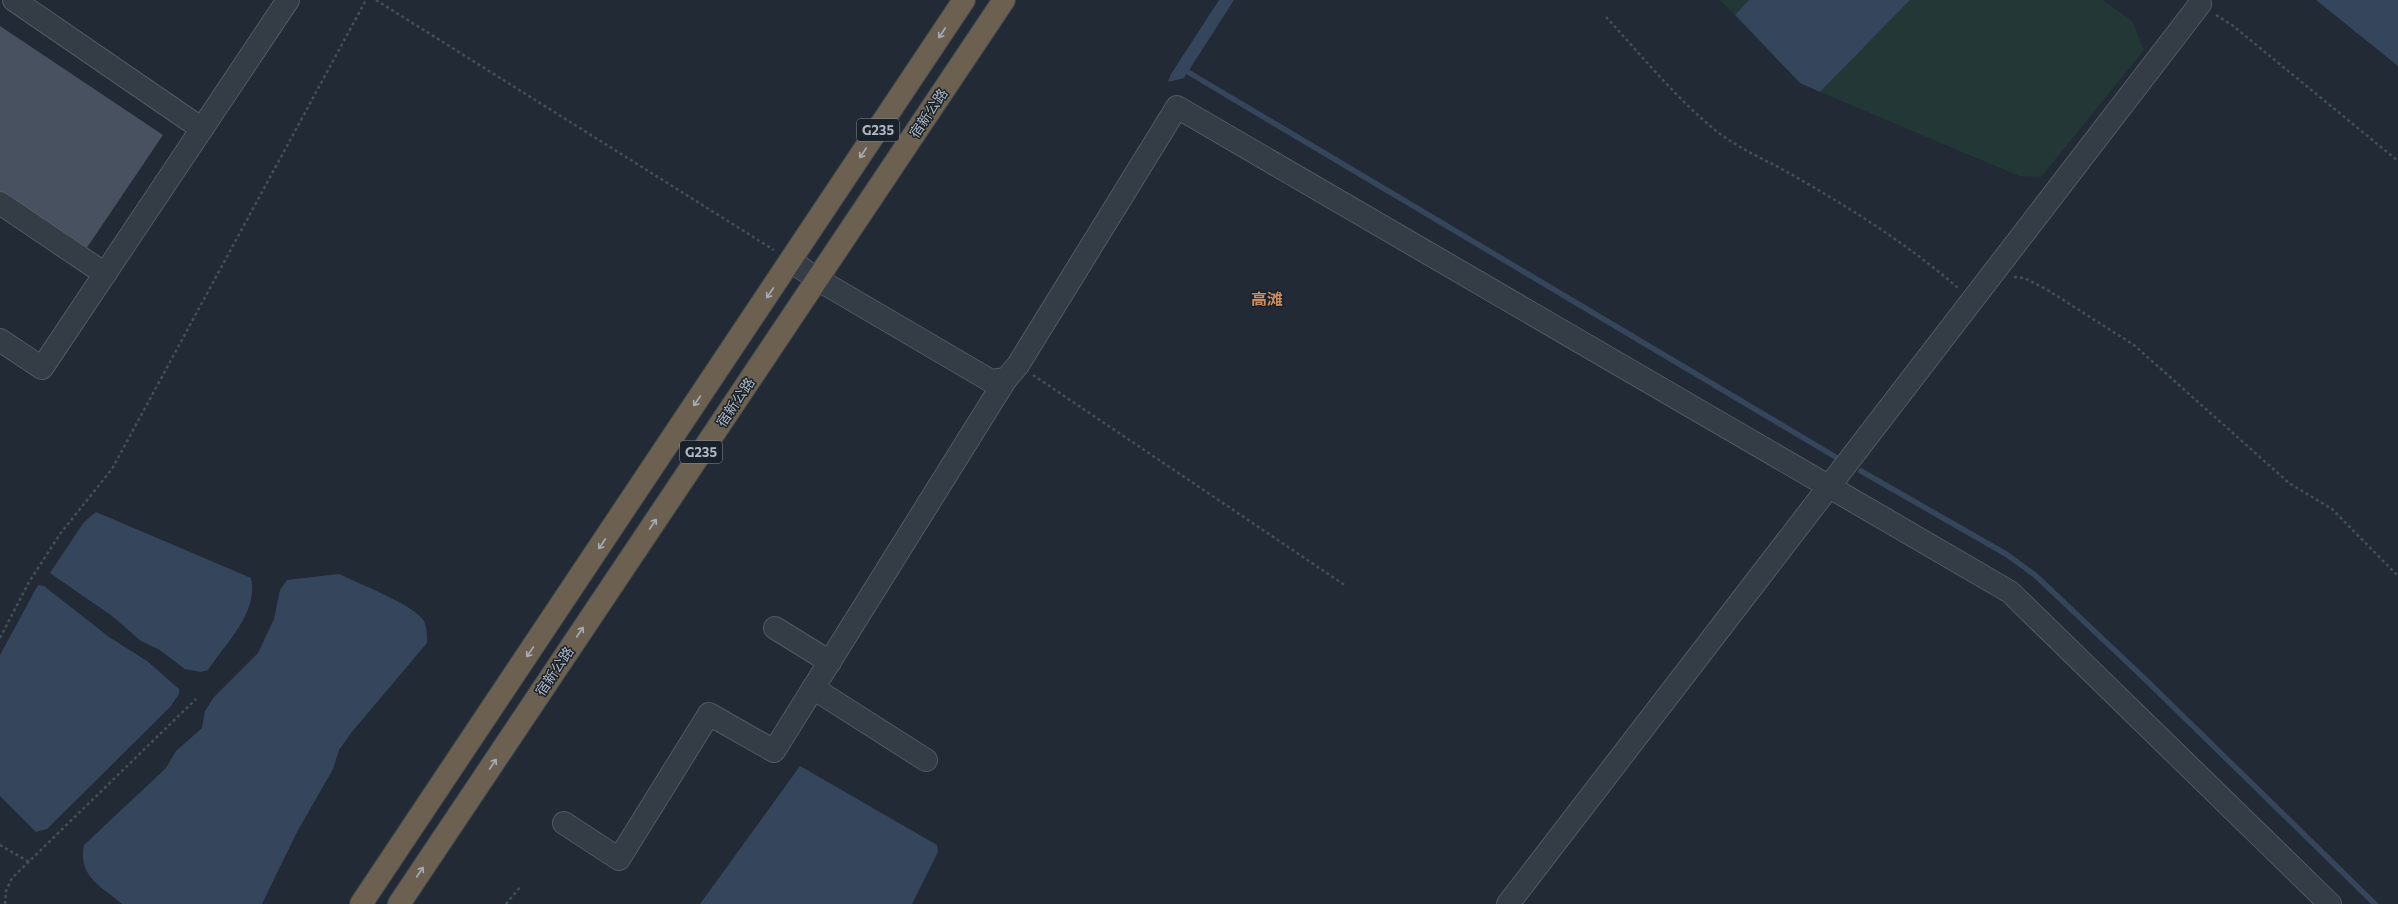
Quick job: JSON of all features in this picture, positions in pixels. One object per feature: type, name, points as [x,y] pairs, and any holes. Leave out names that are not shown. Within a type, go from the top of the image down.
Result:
[{"type":"highway","name":"G235","points":[[361,904],[964,0]]},
{"type":"highway","name":"宿新公路","points":[[398,904],[1004,0]]},
{"type":"street","points":[[14,0],[202,129]]},
{"type":"street","points":[[0,340],[42,368],[288,0]]},
{"type":"street","points":[[1508,904],[2200,4]]},
{"type":"street","points":[[564,823],[619,859],[709,714],[774,751],[1177,107],[2010,592],[2330,904]]},
{"type":"street","points":[[0,203],[105,274]]},
{"type":"street","points":[[791,261],[817,278],[991,381],[1012,372]]},
{"type":"street","points":[[775,628],[830,662]]},
{"type":"street","points":[[813,688],[926,760]]},
{"type":"path","points":[[0,638],[29,582],[60,534],[112,468],[366,0]]},
{"type":"path","points":[[376,0],[791,261]]},
{"type":"path","points":[[2200,4],[2232,25],[2398,161]]},
{"type":"path","points":[[1606,17],[1684,102],[1715,130],[1741,148],[1781,168],[1864,218],[1938,270],[1972,300]]},
{"type":"path","points":[[1992,274],[2024,278],[2046,289],[2134,344],[2289,483],[2332,509],[2398,576]]},
{"type":"path","points":[[1012,372],[1346,586]]},
{"type":"path","points":[[5,904],[6,891],[12,878],[196,699]]},
{"type":"path","points":[[0,846],[29,862]]},
{"type":"path","points":[[506,904],[520,887]]},
{"type":"green space","points":[[1720,0],[1749,0],[1735,15]]},
{"type":"green space","points":[[1910,0],[2103,0],[2132,21],[2144,50],[2041,177],[2019,176],[1820,92]]},
{"type":"water","points":[[1219,0],[1234,0],[1184,78],[1168,82],[1171,74]]},
{"type":"water","points":[[1749,0],[1910,0],[1820,92],[1800,83],[1735,15]]},
{"type":"water","points":[[2316,0],[2398,0],[2398,66]]},
{"type":"water","points":[[96,512],[251,578],[252,591],[250,603],[245,615],[239,627],[208,670],[201,672],[185,669],[158,649],[141,641],[112,616],[50,573],[84,522]]},
{"type":"water","points":[[339,574],[398,601],[419,615],[425,624],[427,643],[351,733],[339,750],[333,769],[297,832],[262,904],[122,904],[92,879],[88,873],[84,865],[84,845],[166,768],[176,751],[202,728],[205,711],[214,697],[258,653],[274,619],[280,590],[287,580]]},
{"type":"water","points":[[38,585],[44,586],[109,637],[147,661],[179,689],[179,694],[170,707],[47,829],[36,832],[0,796],[0,655]]},
{"type":"water","points":[[800,766],[937,845],[938,852],[912,904],[700,904]]},
{"type":"building","points":[[0,26],[163,135],[86,249],[0,192]]},
{"type":"waterway","points":[[1188,72],[1839,459]]},
{"type":"waterway","points":[[1861,471],[2006,554],[2035,575],[2148,682],[2375,904]]},
{"type":"district","name":"高滩","points":[[1267,298]]}]
